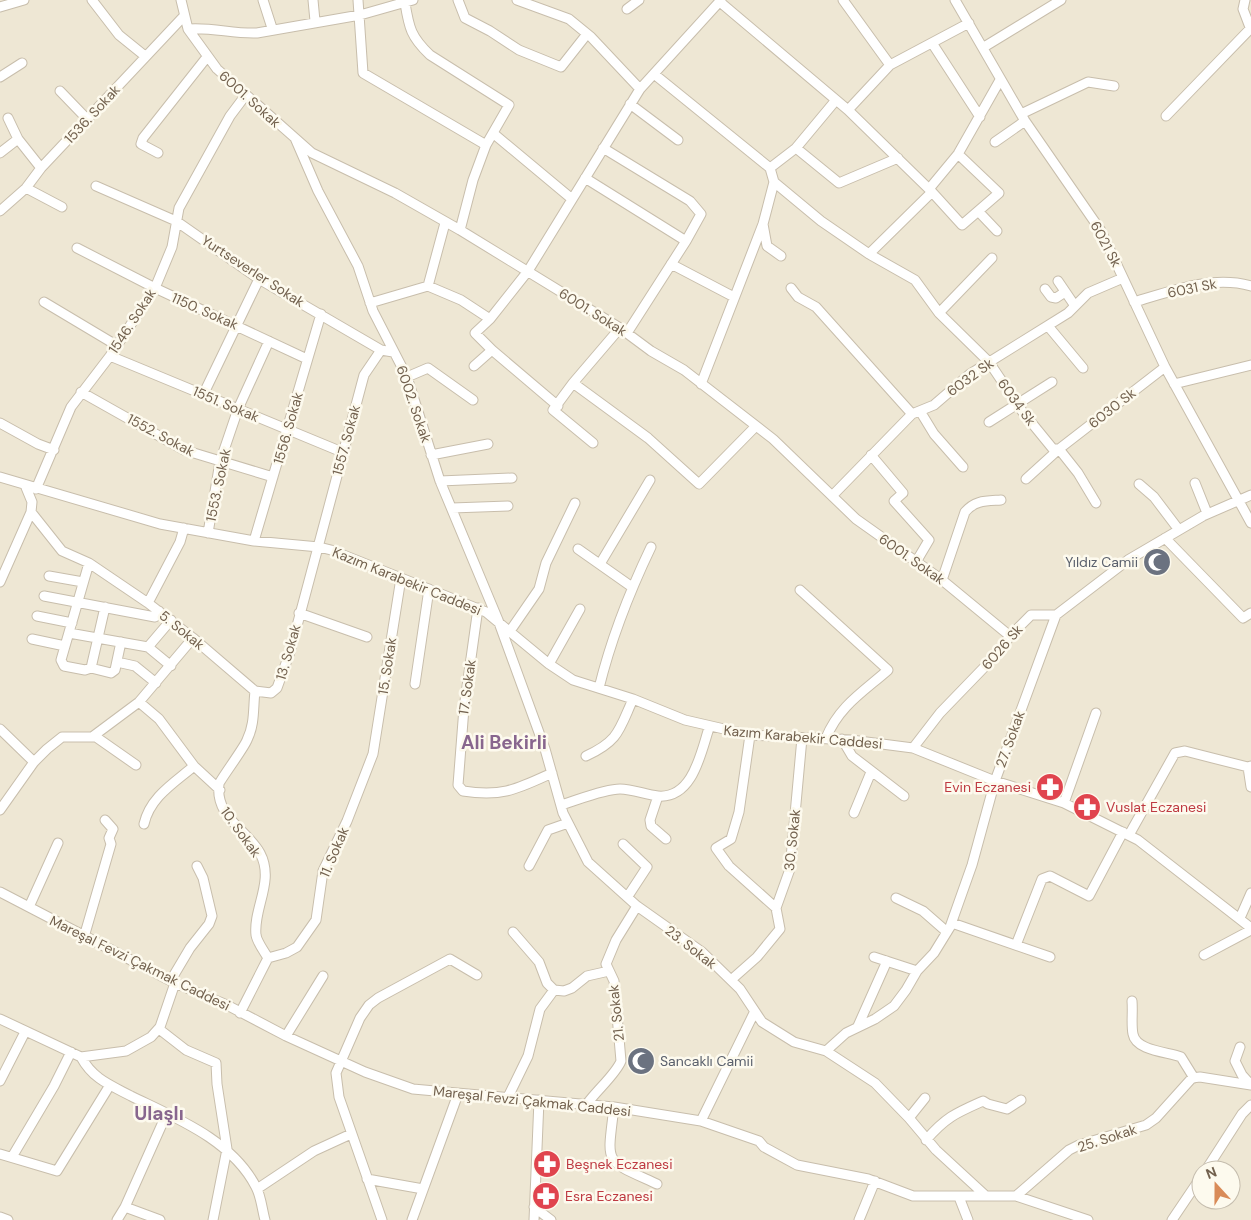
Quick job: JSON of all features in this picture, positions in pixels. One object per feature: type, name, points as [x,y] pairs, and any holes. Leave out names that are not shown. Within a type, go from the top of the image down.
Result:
[{"type":"street","points":[[0,7],[24,0]]},
{"type":"street","points":[[92,0],[119,35],[145,56]]},
{"type":"street","name":"6001. Sokak","points":[[180,0],[188,30],[207,57],[226,79],[312,153],[395,193],[460,230],[623,330],[701,384],[756,426],[869,529],[942,580],[1010,636]]},
{"type":"street","points":[[264,0],[272,28]]},
{"type":"street","points":[[313,0],[315,21]]},
{"type":"street","points":[[358,0],[363,73],[486,145]]},
{"type":"street","points":[[458,0],[465,18],[490,31],[519,50],[561,67],[587,34]]},
{"type":"street","points":[[517,0],[569,19],[587,34],[640,89]]},
{"type":"street","points":[[627,9],[639,0]]},
{"type":"street","points":[[843,0],[890,65]]},
{"type":"street","name":"6021 Sk","points":[[955,0],[984,47],[1000,80],[1023,118],[1101,231],[1165,367],[1251,523]]},
{"type":"street","points":[[984,47],[1061,0]]},
{"type":"street","points":[[1166,116],[1251,30],[1243,9],[1245,0]]},
{"type":"street","points":[[188,30],[204,28],[243,33],[360,15],[409,1],[412,35],[419,45],[430,55],[509,105],[486,145],[473,180],[460,230]]},
{"type":"street","points":[[558,406],[474,334],[490,319],[528,271],[640,89],[720,1],[848,110],[931,190],[962,225],[999,193],[958,154]]},
{"type":"street","name":"1536. Sokak","points":[[0,212],[26,188],[41,168],[184,16]]},
{"type":"street","points":[[848,110],[890,65],[969,23]]},
{"type":"street","points":[[932,43],[980,116]]},
{"type":"street","points":[[158,153],[141,144],[143,138],[207,57]]},
{"type":"street","points":[[0,77],[22,63]]},
{"type":"street","points":[[654,74],[770,168],[774,182],[763,224],[701,384]]},
{"type":"street","points":[[869,254],[931,190],[958,154],[1000,80]]},
{"type":"street","points":[[995,142],[1023,118],[1088,82],[1114,86]]},
{"type":"street","points":[[60,91],[87,119]]},
{"type":"street","name":"1546. Sokak","points":[[36,489],[54,450],[66,416],[80,392],[110,356],[154,288],[172,247],[179,208],[230,116],[245,96]]},
{"type":"street","points":[[770,168],[796,148],[836,100]]},
{"type":"street","points":[[630,104],[678,140]]},
{"type":"street","points":[[8,118],[18,139],[41,168]]},
{"type":"street","points":[[494,134],[572,199]]},
{"type":"street","name":"6002. Sokak","points":[[295,138],[324,204],[358,266],[370,304],[407,377],[440,481],[498,620]]},
{"type":"street","points":[[0,153],[18,139]]},
{"type":"street","points":[[593,443],[553,410],[558,406],[573,383],[623,330],[671,264],[701,214],[690,201],[603,148]]},
{"type":"street","points":[[796,148],[839,184],[898,158]]},
{"type":"street","points":[[585,178],[686,241]]},
{"type":"street","name":"6034 Sk","points":[[774,182],[821,221],[869,254],[916,280],[938,313],[989,362],[1017,404],[1078,473],[1096,503]]},
{"type":"street","name":"Yurtseverler Sokak","points":[[96,186],[121,199],[176,221],[259,279],[381,350]]},
{"type":"street","points":[[26,188],[62,207]]},
{"type":"street","points":[[978,211],[996,231]]},
{"type":"street","points":[[428,286],[445,223]]},
{"type":"street","points":[[763,224],[767,246],[781,256]]},
{"type":"street","name":"1150. Sokak","points":[[77,248],[154,288],[237,324],[307,359]]},
{"type":"street","points":[[938,313],[992,258]]},
{"type":"street","points":[[671,264],[734,298]]},
{"type":"street","name":"6032 Sk","points":[[832,496],[916,412],[934,405],[970,374],[1048,326],[1075,306],[1088,293],[1123,278]]},
{"type":"street","points":[[204,393],[259,279]]},
{"type":"street","points":[[1058,281],[1075,306]]},
{"type":"street","name":"6031 Sk","points":[[1134,302],[1194,285],[1232,281],[1251,286]]},
{"type":"street","points":[[370,304],[428,286],[461,300],[490,319]]},
{"type":"street","points":[[791,288],[798,297],[816,307],[916,412],[963,466]]},
{"type":"street","points":[[1044,289],[1051,297],[1056,298],[1065,292]]},
{"type":"street","points":[[44,302],[116,345]]},
{"type":"street","name":"1556. Sokak","points":[[254,541],[321,314]]},
{"type":"street","points":[[1048,326],[1083,368]]},
{"type":"street","name":"1553. Sokak","points":[[208,533],[220,462],[238,409],[269,341]]},
{"type":"street","points":[[381,350],[393,352]]},
{"type":"street","name":"1557. Sokak","points":[[319,547],[342,452],[364,375],[381,350]]},
{"type":"street","points":[[474,366],[492,350]]},
{"type":"street","name":"1551. Sokak","points":[[110,356],[204,393],[342,452]]},
{"type":"street","points":[[1174,384],[1251,365]]},
{"type":"street","name":"6030 Sk","points":[[1026,479],[1056,449],[1165,367]]},
{"type":"street","points":[[407,377],[428,368],[473,400]]},
{"type":"street","points":[[989,422],[1052,382]]},
{"type":"street","points":[[573,383],[648,438],[700,484],[756,426]]},
{"type":"street","name":"1552. Sokak","points":[[80,392],[174,446],[220,462],[273,477]]},
{"type":"street","points":[[0,423],[38,444],[54,450]]},
{"type":"street","points":[[432,455],[488,444]]},
{"type":"street","points":[[871,455],[903,492],[894,501],[930,540],[916,562]]},
{"type":"street","name":"Kazım Karabekir Caddesi","points":[[0,477],[36,489],[184,528],[254,541],[319,547],[478,608],[498,620],[549,664],[573,680],[633,699],[709,728],[750,735],[842,739],[913,748],[995,780],[1064,803],[1126,834],[1240,918],[1251,929]]},
{"type":"street","points":[[440,481],[512,478]]},
{"type":"street","points":[[600,564],[650,480]]},
{"type":"street","points":[[1195,483],[1208,513]]},
{"type":"street","points":[[1139,484],[1154,497],[1179,530]]},
{"type":"street","points":[[0,582],[31,512],[32,502],[25,485]]},
{"type":"street","points":[[1056,615],[1128,560],[1208,513],[1251,495]]},
{"type":"street","points":[[942,580],[965,512],[971,505],[982,501],[1001,500]]},
{"type":"street","points":[[510,631],[539,589],[546,563],[575,503]]},
{"type":"street","points":[[452,508],[508,506]]},
{"type":"street","points":[[31,512],[62,551],[89,563],[148,603]]},
{"type":"street","name":"5. Sokak","points":[[184,528],[180,542],[148,603],[194,638],[255,691]]},
{"type":"street","points":[[1164,538],[1243,618],[1251,613]]},
{"type":"street","name":"13. Sokak","points":[[255,691],[271,693],[277,688],[290,652],[299,613],[319,547]]},
{"type":"street","points":[[599,688],[608,650],[632,587],[651,547]]},
{"type":"street","points":[[578,549],[632,587]]},
{"type":"street","points":[[89,563],[61,660],[64,666],[85,670],[90,668],[112,673],[115,670],[121,642]]},
{"type":"street","points":[[50,576],[83,582]]},
{"type":"street","name":"15. Sokak","points":[[373,754],[401,578]]},
{"type":"street","points":[[415,684],[429,589]]},
{"type":"street","points":[[800,590],[888,670],[842,710],[833,722],[826,738]]},
{"type":"street","points":[[44,596],[155,616],[159,611]]},
{"type":"street","points":[[90,668],[105,607]]},
{"type":"street","name":"17. Sokak","points":[[478,608],[464,708],[458,785],[463,791],[491,794],[516,789],[552,773]]},
{"type":"street","points":[[549,664],[580,609]]},
{"type":"street","points":[[299,613],[367,637]]},
{"type":"street","name":"6026 Sk","points":[[913,748],[940,713],[998,654],[1010,636],[1031,615],[1056,615]]},
{"type":"street","name":"27. Sokak","points":[[826,1051],[846,1033],[875,1019],[894,1006],[908,987],[916,971],[934,953],[947,932],[970,872],[995,780],[1056,615]]},
{"type":"street","points":[[37,616],[72,623]]},
{"type":"street","points":[[148,647],[170,620]]},
{"type":"street","name":"23. Sokak","points":[[498,620],[546,749],[561,805],[568,823],[592,868],[628,896],[637,906],[702,952],[731,980],[762,1022],[794,1042],[826,1051],[875,1083],[909,1118],[926,1140],[986,1196]]},
{"type":"street","points":[[69,633],[148,647],[171,666]]},
{"type":"street","points":[[92,737],[139,702],[194,638]]},
{"type":"street","points":[[32,639],[65,646]]},
{"type":"street","points":[[117,662],[135,666],[156,683]]},
{"type":"street","points":[[220,790],[221,780],[251,731],[255,691]]},
{"type":"street","points":[[586,756],[607,746],[616,735],[633,699]]},
{"type":"street","points":[[139,702],[159,719],[194,766],[220,790]]},
{"type":"street","points":[[1064,803],[1096,713]]},
{"type":"street","points":[[561,805],[617,789],[658,796],[667,796],[676,792],[690,780],[709,728]]},
{"type":"street","points":[[0,729],[34,762]]},
{"type":"street","points":[[750,735],[739,812],[731,839],[716,848],[729,866],[776,908]]},
{"type":"street","points":[[0,810],[34,762],[62,738],[96,737],[136,765]]},
{"type":"street","name":"30. Sokak","points":[[731,980],[757,957],[780,929],[776,908],[790,868],[802,738]]},
{"type":"street","points":[[842,739],[852,756],[904,796]]},
{"type":"street","points":[[1016,945],[1038,887],[1045,877],[1050,876],[1087,896],[1093,891],[1175,753],[1185,751],[1250,767],[1251,787]]},
{"type":"street","name":"11. Sokak","points":[[268,958],[286,953],[297,947],[316,920],[323,871],[347,821],[373,754]]},
{"type":"street","points":[[144,824],[147,812],[154,800],[194,766]]},
{"type":"street","points":[[854,813],[871,772]]},
{"type":"street","name":"10. Sokak","points":[[220,790],[218,800],[221,805],[236,826],[260,852],[263,860],[265,889],[256,928],[256,937],[268,958]]},
{"type":"street","points":[[658,796],[650,820],[650,826],[666,839]]},
{"type":"street","points":[[84,936],[111,844],[109,838],[112,829],[105,820]]},
{"type":"street","points":[[529,866],[548,830],[568,823]]},
{"type":"street","points":[[29,907],[58,843]]},
{"type":"street","points":[[622,844],[648,868],[628,896]]},
{"type":"street","points":[[0,1019],[81,1057],[126,1051],[151,1037],[159,1029],[173,982],[190,948],[209,924],[212,916],[197,866]]},
{"type":"street","name":"Mareşal Fevzi Çakmak Caddesi","points":[[0,892],[173,982],[286,1036],[341,1062],[413,1089],[507,1099],[587,1104],[701,1121],[759,1141],[764,1147],[804,1167],[875,1181],[913,1196],[1016,1196],[1088,1220]]},
{"type":"street","points":[[1240,918],[1251,893]]},
{"type":"street","points":[[896,898],[923,911],[947,932]]},
{"type":"street","name":"21. Sokak","points":[[587,1104],[618,1068],[620,1061],[614,981],[606,964],[616,940],[637,906]]},
{"type":"street","points":[[952,922],[1050,957]]},
{"type":"street","points":[[1204,955],[1251,929]]},
{"type":"street","points":[[507,1099],[528,1056],[540,1009],[554,990],[547,983],[539,962],[513,932]]},
{"type":"street","points":[[874,957],[916,971]]},
{"type":"street","points":[[240,1013],[268,958]]},
{"type":"street","points":[[382,1220],[339,1097],[336,1073],[360,1018],[373,1001],[450,959],[476,975]]},
{"type":"street","points":[[858,1026],[886,961]]},
{"type":"street","name":"21. Sokak","points":[[554,990],[564,991],[572,988],[587,976],[609,971]]},
{"type":"street","points":[[286,1036],[323,976]]},
{"type":"street","points":[[1132,1002],[1134,1037],[1146,1047],[1181,1057],[1194,1078],[1200,1076],[1251,1085]]},
{"type":"street","points":[[701,1121],[754,1013]]},
{"type":"street","points":[[159,1029],[186,1050],[216,1063],[227,1149],[213,1220]]},
{"type":"street","points":[[0,1081],[25,1032]]},
{"type":"street","points":[[1240,1047],[1235,1061],[1242,1075],[1251,1085]]},
{"type":"street","points":[[12,1156],[54,1086],[71,1052]]},
{"type":"street","points":[[81,1057],[88,1071],[110,1085],[167,1113],[227,1149],[246,1169],[257,1189],[265,1220]]},
{"type":"street","name":"25. Sokak","points":[[1016,1196],[1069,1150],[1084,1143],[1146,1125],[1156,1118],[1194,1078]]},
{"type":"street","points":[[0,1154],[12,1156],[57,1171],[110,1085]]},
{"type":"street","points":[[412,1220],[458,1094]]},
{"type":"street","points":[[909,1118],[925,1098]]},
{"type":"street","points":[[534,1220],[539,1100]]},
{"type":"street","points":[[926,1140],[943,1121],[968,1107],[983,1101],[1007,1109],[1020,1100]]},
{"type":"street","points":[[1212,1160],[1242,1114],[1251,1105]]},
{"type":"street","points":[[614,1107],[609,1147],[610,1158],[617,1166],[657,1184]]},
{"type":"street","points":[[117,1220],[125,1208],[167,1113]]},
{"type":"street","points":[[257,1189],[314,1151],[351,1134]]},
{"type":"street","points":[[367,1179],[423,1189]]},
{"type":"street","points":[[859,1220],[875,1181]]},
{"type":"street","points":[[1172,1220],[1191,1192]]},
{"type":"street","points":[[959,1197],[968,1220]]},
{"type":"street","points":[[534,1207],[551,1220]]},
{"type":"street","points":[[125,1208],[160,1220]]},
{"type":"street","points":[[0,1217],[8,1220]]},
{"type":"shaded area","points":[[0,0],[1251,0],[1251,1220],[0,1220]]},
{"type":"place","name":"Yıldız Camii","points":[[1157,562]]},
{"type":"place","name":"Evin Eczanesi","points":[[1050,787]]},
{"type":"place","name":"Vuslat Eczanesi","points":[[1087,807]]},
{"type":"place","name":"Sancaklı Camii","points":[[641,1061]]},
{"type":"place","name":"Beşnek Eczanesi","points":[[547,1164]]},
{"type":"place","name":"Esra Eczanesi","points":[[546,1196]]},
{"type":"district","name":"Ali Bekirli","points":[[504,742]]},
{"type":"district","name":"Ulaşlı","points":[[159,1113]]}]
